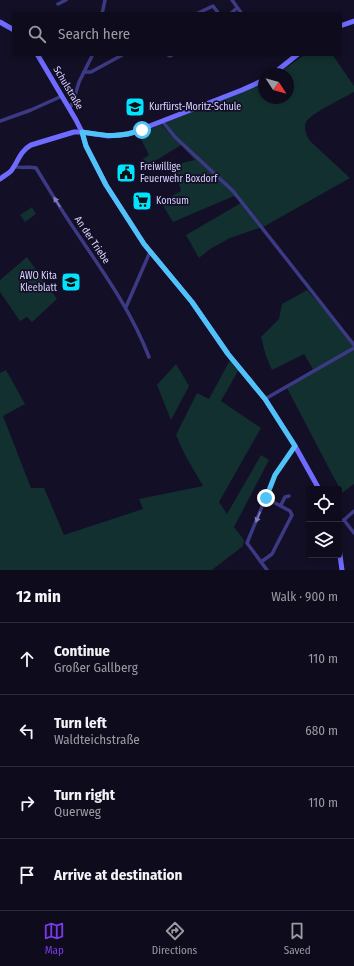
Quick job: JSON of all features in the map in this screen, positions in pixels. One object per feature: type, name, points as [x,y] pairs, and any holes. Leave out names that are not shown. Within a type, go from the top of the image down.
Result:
[{"type":"street","points":[[58,4],[66,0]]},
{"type":"street","points":[[102,12],[105,0]]},
{"type":"street","points":[[232,0],[241,12]]},
{"type":"street","points":[[200,12],[213,6],[218,12]]},
{"type":"street","points":[[233,12],[238,8]]},
{"type":"street","points":[[342,25],[354,20]]},
{"type":"street","points":[[0,22],[12,29]]},
{"type":"street","name":"Schulstraße","points":[[38,56],[70,108],[82,132],[86,146],[106,185],[150,252],[192,302],[228,354],[265,399],[295,446],[317,486]]},
{"type":"street","points":[[70,108],[92,56]]},
{"type":"street","points":[[84,72],[91,72],[120,56]]},
{"type":"street","points":[[280,68],[296,56]]},
{"type":"street","points":[[0,179],[7,174],[26,148],[31,145],[74,132],[108,136],[124,136],[258,83]]},
{"type":"street","points":[[0,121],[31,110],[62,96]]},
{"type":"street","points":[[162,122],[175,137],[233,191],[354,346],[265,399]]},
{"type":"street","name":"An der Triebe","points":[[14,166],[30,166],[36,168],[125,306],[149,357]]},
{"type":"street","points":[[125,306],[150,252]]},
{"type":"street","points":[[267,570],[247,543],[275,475],[295,446]]},
{"type":"street","points":[[281,505],[285,497],[288,496]]},
{"type":"street","points":[[261,562],[272,554],[292,516],[290,511],[266,498]]},
{"type":"street","points":[[354,511],[344,520],[354,533]]},
{"type":"street","points":[[340,558],[342,570]]},
{"type":"green space","points":[[303,56],[333,56],[354,86],[354,92],[314,115],[306,122],[305,130],[311,142],[350,178],[265,226],[230,238],[210,249],[199,258],[186,235],[241,203],[234,196],[173,222],[161,202],[181,191],[174,165],[195,160],[181,145],[147,166],[143,159],[149,155],[141,139],[148,135],[146,131],[161,124],[177,141],[164,123],[258,84],[258,104],[294,104],[294,68],[286,68]]},
{"type":"green space","points":[[32,207],[36,214],[25,222],[20,215]]},
{"type":"green space","points":[[27,257],[57,299],[32,322],[27,317],[20,321],[0,292],[0,280]]},
{"type":"green space","points":[[307,290],[354,342],[354,484],[342,493],[342,486],[338,486],[287,388],[313,369],[304,354],[272,370],[266,356],[261,337],[279,319],[282,304]]},
{"type":"green space","points":[[230,360],[239,369],[221,401],[261,428],[219,502],[227,514],[261,455],[269,460],[234,527],[244,540],[243,546],[212,570],[0,570],[0,373],[6,370],[25,404],[3,416],[31,488],[44,488],[64,535],[143,509],[139,499],[203,486],[185,455],[176,435],[197,393],[209,399]]},
{"type":"green space","points":[[176,364],[189,386],[171,420],[157,385]]},
{"type":"place","name":"Kurfürst-Moritz-Schule","points":[[135,107]]},
{"type":"place","name":"Freiwillige Feuerwehr Boxdorf","points":[[126,173]]},
{"type":"place","name":"Konsum","points":[[142,201]]},
{"type":"place","name":"AWO Kita Kleeblatt","points":[[71,282]]},
{"type":"route","points":[[142,130],[124,136],[108,136],[82,132],[86,146],[106,185],[144,244],[192,302],[228,354],[265,399],[276,414],[295,446],[275,475],[266,498]]}]
